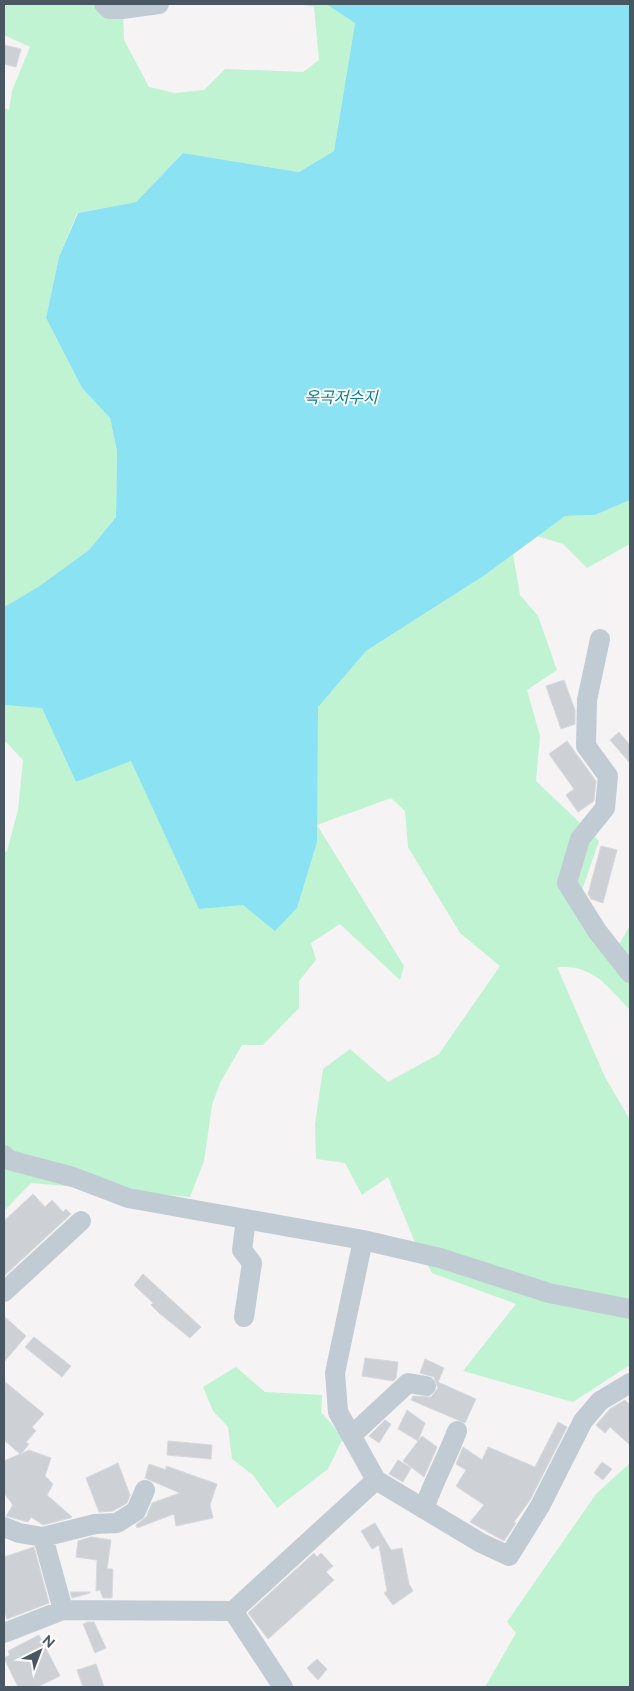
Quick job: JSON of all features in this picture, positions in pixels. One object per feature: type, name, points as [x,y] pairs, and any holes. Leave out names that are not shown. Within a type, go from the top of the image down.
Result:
[{"type":"street","points":[[104,4],[109,9],[160,4]]},
{"type":"street","points":[[600,639],[587,700],[586,746],[608,776],[605,808],[580,839],[567,883],[597,931],[630,973]]},
{"type":"street","points":[[4,1155],[9,1160],[73,1177],[128,1198],[363,1240],[440,1258],[549,1293],[630,1309]]},
{"type":"street","points":[[244,1317],[252,1263],[242,1250],[246,1219]]},
{"type":"street","points":[[4,1292],[81,1221]]},
{"type":"street","points":[[363,1240],[334,1373],[338,1412],[376,1480],[481,1543],[509,1556],[540,1506],[583,1421],[600,1401],[630,1383]]},
{"type":"street","points":[[351,1436],[408,1383],[426,1386]]},
{"type":"street","points":[[424,1509],[433,1482],[447,1458],[457,1431]]},
{"type":"street","points":[[4,1633],[63,1610],[233,1611],[376,1480]]},
{"type":"street","points":[[4,1527],[19,1533],[43,1537],[95,1524],[117,1523],[136,1511],[145,1490]]},
{"type":"street","points":[[43,1537],[63,1610]]},
{"type":"street","points":[[233,1611],[283,1687]]},
{"type":"green space","points":[[4,4],[92,4],[123,14],[124,40],[149,87],[175,93],[204,90],[225,69],[303,72],[319,60],[314,7],[299,4],[326,4],[355,23],[334,151],[299,172],[183,153],[136,202],[77,213],[59,257],[46,318],[82,388],[110,418],[117,451],[116,517],[89,550],[38,587],[4,607],[4,108],[9,110],[12,91],[30,47],[4,35]]},
{"type":"green space","points":[[630,500],[630,544],[587,568],[563,544],[537,536],[565,516],[595,515]]},
{"type":"green space","points":[[513,554],[520,595],[538,616],[557,670],[527,690],[540,736],[536,781],[599,841],[580,896],[619,945],[630,925],[630,1010],[607,985],[590,973],[570,967],[557,967],[605,1077],[630,1120],[630,1365],[573,1402],[463,1371],[516,1304],[432,1273],[414,1240],[388,1177],[362,1195],[345,1163],[316,1159],[315,1124],[323,1069],[350,1049],[388,1082],[439,1054],[500,966],[460,933],[408,847],[405,811],[391,798],[317,825],[317,707],[366,651],[485,575]]},
{"type":"green space","points":[[4,705],[42,707],[76,782],[131,760],[199,908],[317,842],[317,825],[404,966],[400,980],[340,924],[311,943],[316,960],[299,981],[299,1008],[263,1045],[242,1045],[220,1083],[212,1105],[204,1161],[190,1197],[31,1183],[4,1211],[4,853],[7,851],[18,810],[23,760],[4,742]]},
{"type":"green space","points":[[236,1367],[265,1392],[322,1395],[321,1412],[343,1438],[328,1469],[277,1508],[253,1475],[232,1459],[228,1427],[213,1411],[203,1387]]},
{"type":"green space","points":[[630,1463],[630,1687],[485,1687],[516,1633],[507,1622],[596,1494]]},
{"type":"water","name":"옥곡저수지","points":[[326,4],[630,4],[630,500],[595,515],[565,516],[485,575],[366,651],[318,707],[317,842],[297,908],[275,931],[243,905],[199,909],[131,761],[76,782],[42,708],[4,705],[4,607],[38,587],[89,550],[116,517],[117,451],[110,418],[82,388],[46,318],[59,257],[78,213],[136,202],[183,153],[299,172],[334,151],[355,23]]},
{"type":"building","points":[[4,45],[21,49],[16,67],[4,64]]},
{"type":"building","points":[[564,680],[575,710],[575,724],[561,729],[546,686]]},
{"type":"building","points":[[619,732],[630,745],[630,763],[610,740]]},
{"type":"building","points":[[567,741],[596,781],[594,801],[578,812],[566,795],[574,789],[549,754]]},
{"type":"building","points":[[601,846],[617,850],[603,903],[591,899],[588,894]]},
{"type":"building","points":[[33,1194],[45,1207],[52,1200],[63,1212],[66,1209],[71,1214],[4,1276],[4,1221]]},
{"type":"building","points":[[143,1274],[201,1327],[190,1338],[159,1313],[151,1305],[153,1303],[134,1285]]},
{"type":"building","points":[[4,1316],[26,1336],[4,1362]]},
{"type":"building","points":[[34,1337],[71,1366],[62,1377],[25,1347]]},
{"type":"building","points":[[365,1358],[398,1362],[396,1378],[393,1381],[362,1376]]},
{"type":"building","points":[[425,1359],[444,1368],[438,1382],[476,1399],[465,1423],[411,1400],[413,1396],[431,1397],[438,1388],[434,1377],[420,1373]]},
{"type":"building","points":[[4,1381],[44,1414],[32,1427],[36,1431],[26,1442],[29,1444],[21,1454],[29,1450],[51,1458],[45,1476],[53,1484],[47,1495],[72,1517],[70,1518],[43,1525],[31,1517],[28,1522],[6,1516],[13,1505],[4,1493],[4,1461],[20,1454],[4,1440]]},
{"type":"building","points":[[625,1400],[630,1405],[630,1445],[610,1427],[605,1433],[596,1425],[610,1409]]},
{"type":"building","points":[[407,1410],[425,1423],[418,1441],[398,1429]]},
{"type":"building","points":[[385,1420],[391,1424],[379,1443],[369,1436]]},
{"type":"building","points":[[558,1422],[567,1427],[530,1500],[514,1522],[516,1523],[504,1541],[470,1522],[484,1505],[456,1486],[466,1470],[456,1464],[463,1447],[482,1460],[488,1447],[535,1467]]},
{"type":"building","points":[[422,1436],[437,1447],[424,1477],[403,1461]]},
{"type":"building","points":[[168,1441],[212,1445],[211,1459],[167,1455]]},
{"type":"building","points":[[398,1460],[411,1468],[403,1482],[389,1474]]},
{"type":"building","points":[[602,1462],[612,1469],[603,1480],[594,1473]]},
{"type":"building","points":[[118,1463],[130,1495],[127,1503],[113,1511],[99,1512],[86,1478]]},
{"type":"building","points":[[149,1464],[166,1470],[166,1466],[217,1484],[210,1505],[213,1518],[176,1526],[174,1514],[137,1528],[136,1525],[147,1516],[152,1503],[180,1493],[145,1478]]},
{"type":"building","points":[[375,1523],[391,1550],[402,1548],[409,1584],[413,1591],[393,1605],[384,1593],[387,1591],[379,1545],[372,1549],[361,1531]]},
{"type":"building","points":[[91,1537],[111,1540],[107,1569],[113,1569],[112,1598],[103,1598],[100,1590],[96,1591],[97,1560],[76,1557],[78,1541]]},
{"type":"building","points":[[34,1547],[49,1603],[7,1619],[4,1611],[4,1557]]},
{"type":"building","points":[[314,1553],[317,1557],[321,1553],[333,1566],[326,1572],[334,1580],[268,1639],[248,1613]]},
{"type":"building","points":[[70,1592],[90,1592],[90,1593],[72,1598]]},
{"type":"building","points":[[94,1622],[106,1648],[95,1653],[83,1624]]},
{"type":"building","points":[[39,1635],[60,1676],[37,1687],[18,1687],[4,1658],[10,1655],[8,1651]]},
{"type":"building","points":[[317,1659],[327,1669],[318,1680],[307,1668]]},
{"type":"building","points":[[96,1664],[104,1687],[83,1687],[77,1670]]}]
